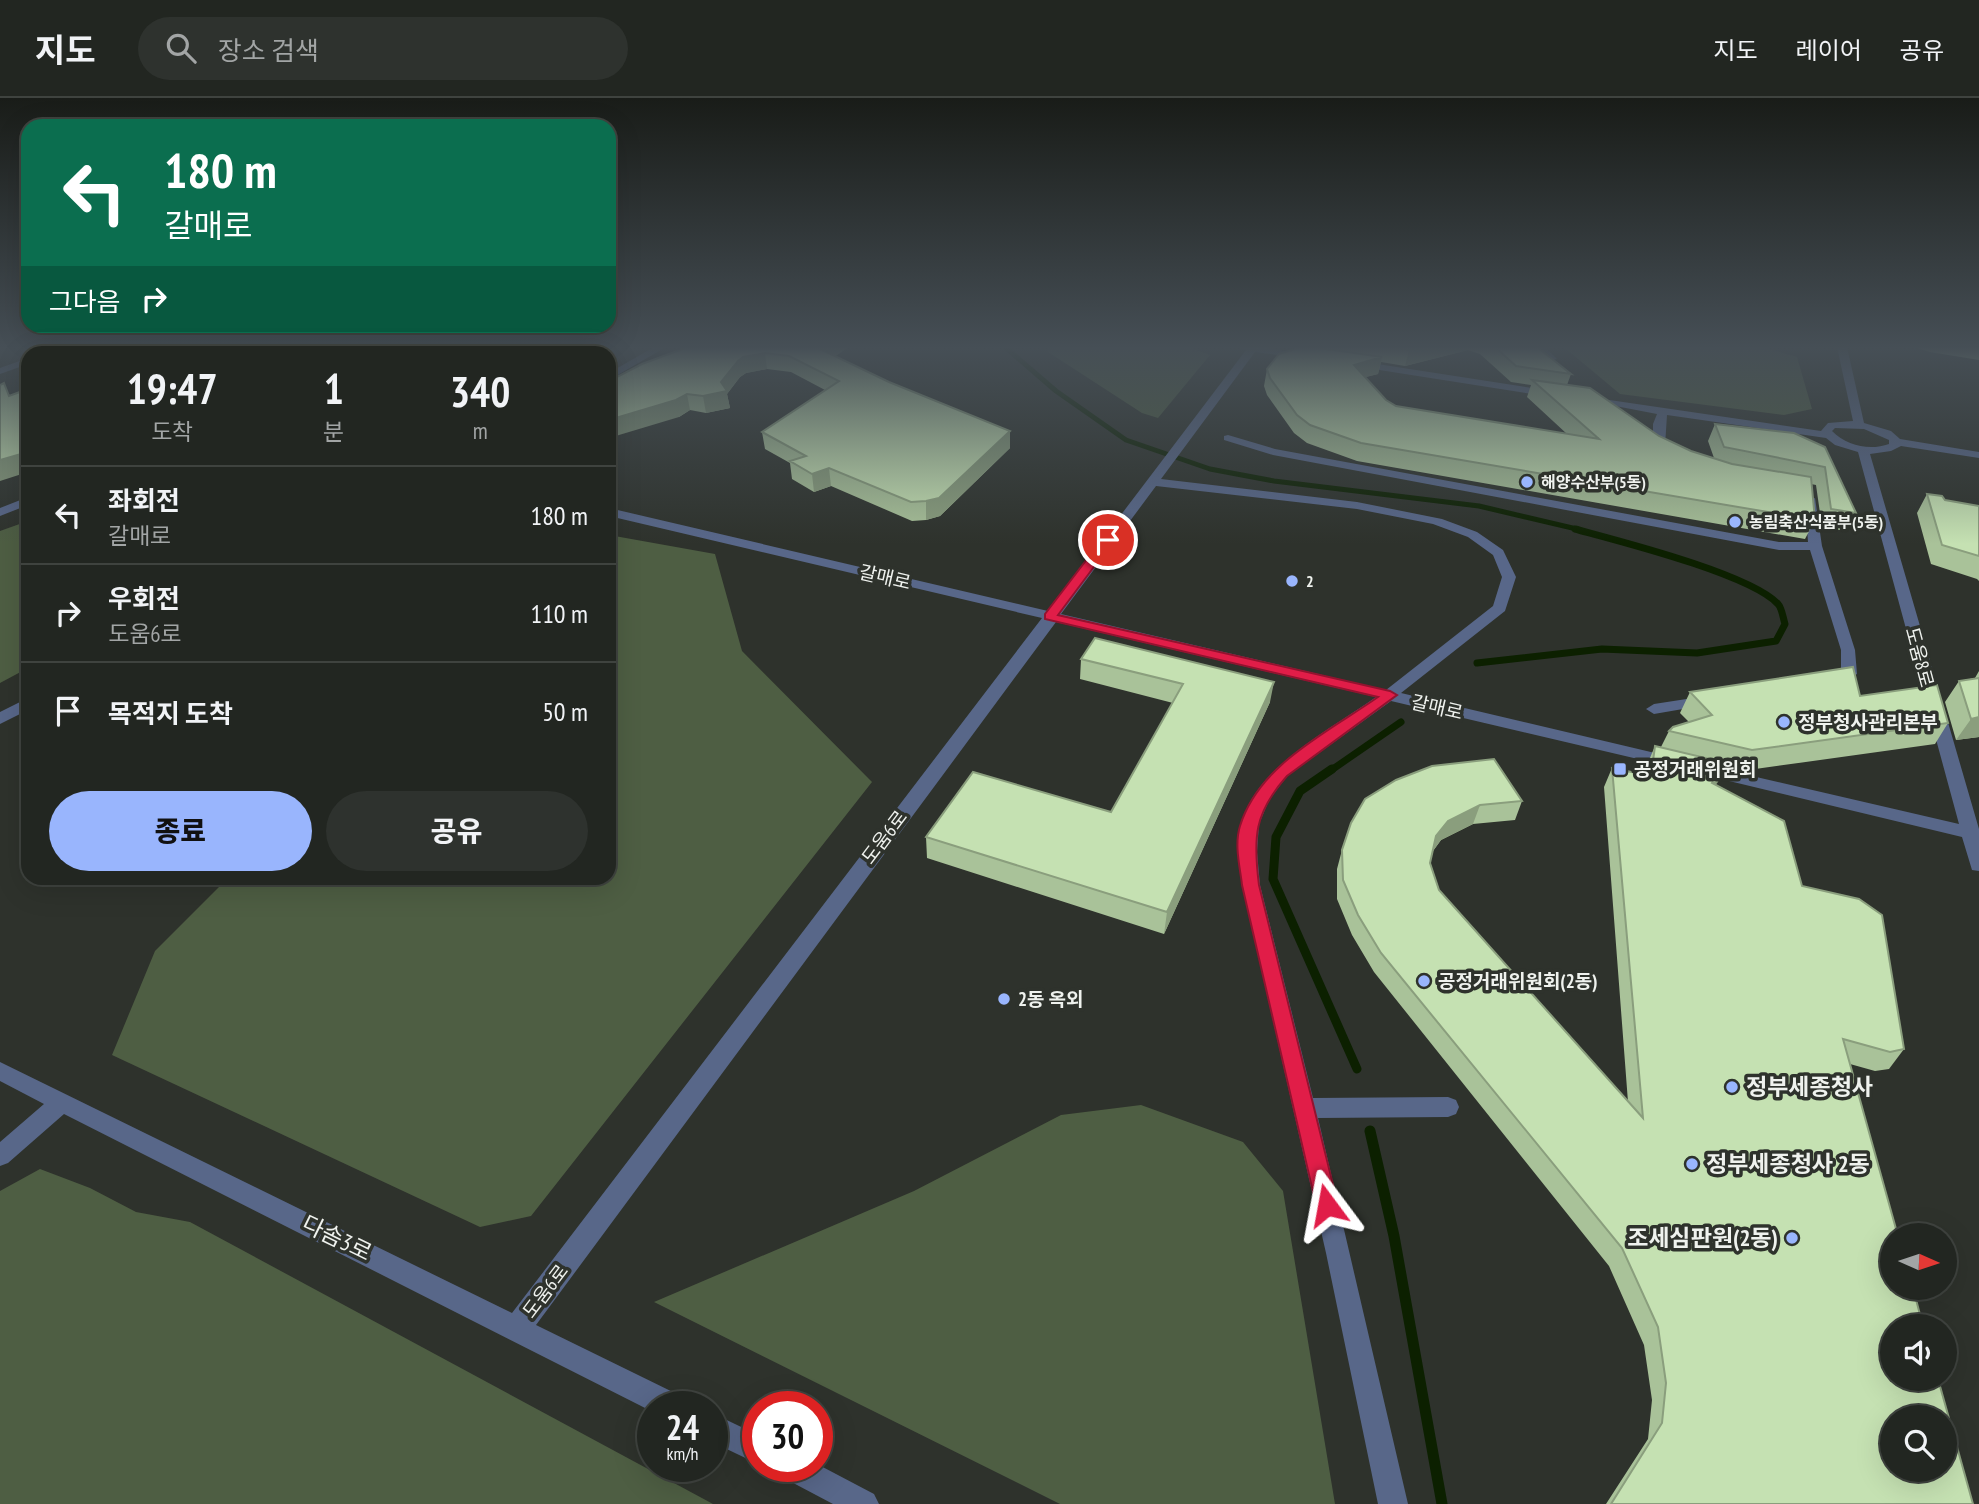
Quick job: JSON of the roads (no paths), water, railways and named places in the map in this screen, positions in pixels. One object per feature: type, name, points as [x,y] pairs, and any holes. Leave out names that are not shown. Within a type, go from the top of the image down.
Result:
[{"type":"street","name":"도움6로","points":[[517,1328],[1204,413]]},
{"type":"street","points":[[1663,413],[1659,424],[1659,447],[1686,463]]},
{"type":"street","points":[[1667,413],[1828,435],[1863,449],[1884,450],[1895,446],[1896,442]]},
{"type":"street","points":[[1856,413],[1859,425]]},
{"type":"street","points":[[1828,435],[1826,431],[1832,425],[1859,425],[1888,434],[1896,442],[1979,455]]},
{"type":"street","points":[[1228,438],[1273,452],[1614,516],[1779,546],[1815,546]]},
{"type":"street","name":"도움8로","points":[[1863,449],[1974,834],[1979,865]]},
{"type":"street","points":[[1153,482],[1415,514],[1461,529],[1495,550],[1510,573],[1508,596],[1500,608],[1390,695],[1281,772],[1266,789],[1248,827],[1246,846],[1251,885],[1393,1504]]},
{"type":"street","points":[[1810,490],[1815,546],[1848,650],[1849,674],[1835,682],[1822,684]]},
{"type":"street","points":[[0,512],[21,504]]},
{"type":"street","name":"갈매로","points":[[616,514],[1974,834]]},
{"type":"street","points":[[1654,709],[1718,699]]},
{"type":"street","points":[[0,719],[21,707]]},
{"type":"street","name":"다솜3로","points":[[0,1071],[641,1391]]},
{"type":"street","points":[[0,1156],[62,1102]]},
{"type":"street","points":[[1304,1108],[1448,1107]]},
{"type":"street","points":[[821,1482],[864,1504]]},
{"type":"waterway","points":[[1087,413],[1126,440],[1210,469],[1274,481],[1479,506],[1581,530]]},
{"type":"waterway","points":[[1477,663],[1602,649],[1697,653],[1776,641],[1785,624],[1778,604],[1741,581],[1651,550],[1575,529]]},
{"type":"waterway","points":[[1330,771],[1401,722]]},
{"type":"waterway","points":[[1332,769],[1300,791],[1276,837],[1273,879],[1357,1069]]},
{"type":"waterway","points":[[1370,1131],[1394,1236],[1442,1504]]},
{"type":"place","name":"해양수산부(5동)","points":[[1527,482]]},
{"type":"place","name":"농림축산식품부(5동)","points":[[1735,522]]},
{"type":"place","name":"2","points":[[1292,581]]},
{"type":"place","name":"정부청사관리본부","points":[[1784,722]]},
{"type":"place","name":"공정거래위원회","points":[[1620,769]]},
{"type":"place","name":"공정거래위원회(2동)","points":[[1424,981]]},
{"type":"place","name":"2동 옥외","points":[[1004,999]]},
{"type":"place","name":"정부세종청사","points":[[1732,1087]]},
{"type":"place","name":"정부세종청사 2동","points":[[1692,1164]]},
{"type":"place","name":"조세심판원(2동)","points":[[1792,1238]]}]
